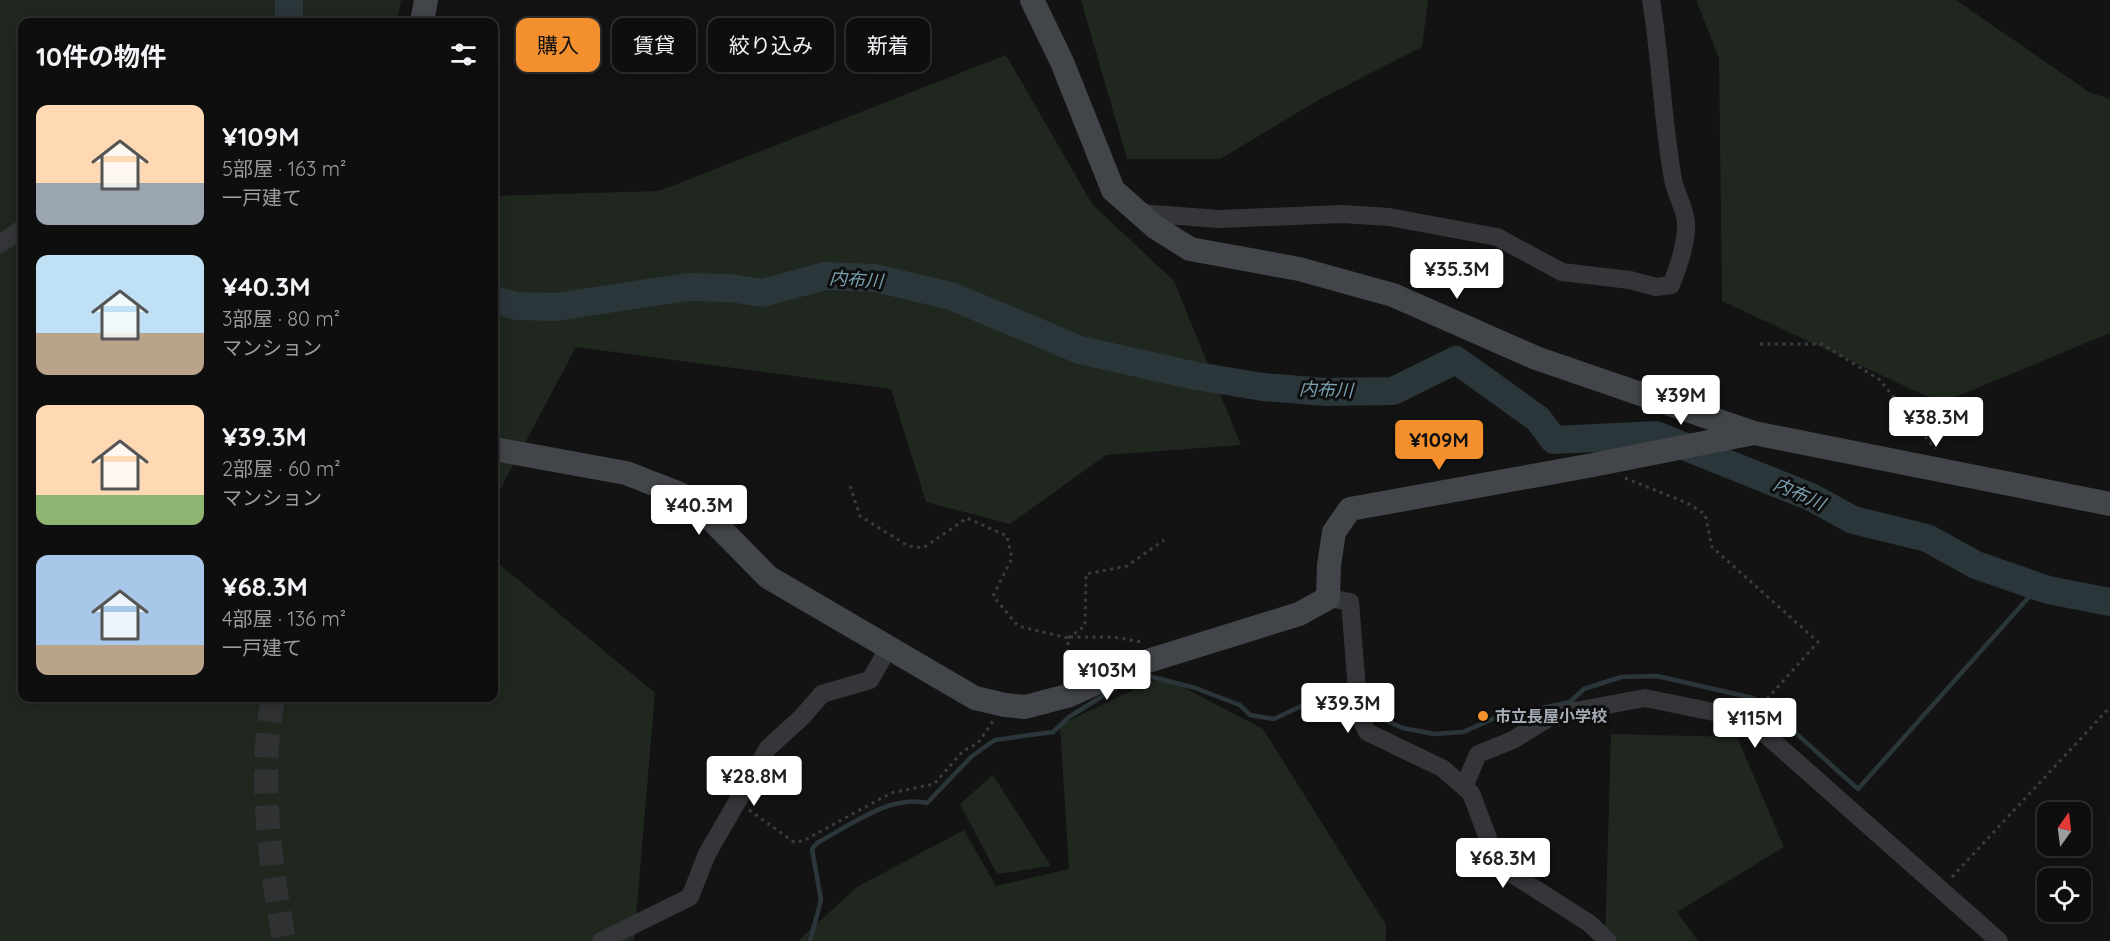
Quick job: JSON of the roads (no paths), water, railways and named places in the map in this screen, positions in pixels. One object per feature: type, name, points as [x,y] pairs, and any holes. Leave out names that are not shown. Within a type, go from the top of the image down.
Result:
[{"type":"street","points":[[423,18],[426,0]]},
{"type":"street","points":[[1032,0],[1062,62],[1113,190],[1168,237],[1190,249],[1299,269],[1393,295],[1536,358],[1754,433],[2110,504]]},
{"type":"street","points":[[1139,213],[1219,219],[1342,214],[1389,217],[1497,237],[1562,272],[1630,280],[1656,287],[1671,285],[1680,266],[1686,224],[1673,181],[1662,110],[1657,36],[1651,0]]},
{"type":"street","points":[[0,244],[18,232]]},
{"type":"street","points":[[1328,598],[1329,565],[1334,532],[1350,509],[1754,433]]},
{"type":"street","points":[[498,450],[626,473],[680,494],[709,517],[768,577],[975,698],[1005,705],[1025,707],[1067,696],[1157,659],[1299,614],[1328,598],[1350,602],[1359,715],[1367,732],[1442,768],[1464,787],[1477,802],[1498,865],[1589,923],[1608,941]]},
{"type":"street","points":[[601,941],[690,897],[707,854],[768,748],[802,717],[822,693],[870,680],[888,649]]},
{"type":"street","points":[[1464,787],[1478,754],[1513,740],[1553,715],[1645,698],[1748,719],[1999,941]]},
{"type":"waterway","name":"内布川","points":[[289,0],[289,18]]},
{"type":"waterway","name":"内布川","points":[[498,301],[517,306],[556,307],[687,287],[730,288],[762,293],[825,276],[875,278],[951,296],[1080,350],[1196,376],[1263,387],[1326,392],[1393,391],[1456,360],[1538,419],[1554,440],[1656,435],[1811,497],[1853,520],[1927,538],[1976,565],[2048,590],[2110,602]]},
{"type":"waterway","points":[[1363,711],[1403,728],[1434,734],[1463,732],[1495,718],[1570,702],[1584,689],[1621,677],[1657,676],[1753,698],[1770,710],[1858,789],[2038,587]]},
{"type":"waterway","points":[[810,941],[821,900],[812,849],[817,843],[856,820],[884,807],[913,801],[927,803],[972,756],[995,740],[1053,732],[1069,717],[1130,679],[1149,676],[1195,688],[1240,705],[1250,715],[1274,719],[1314,700],[1342,702],[1355,708]]},
{"type":"tunnel","points":[[272,702],[266,759],[266,789],[270,850],[284,941]]},
{"type":"place","name":"市立長屋小学校","points":[[1483,716]]}]
